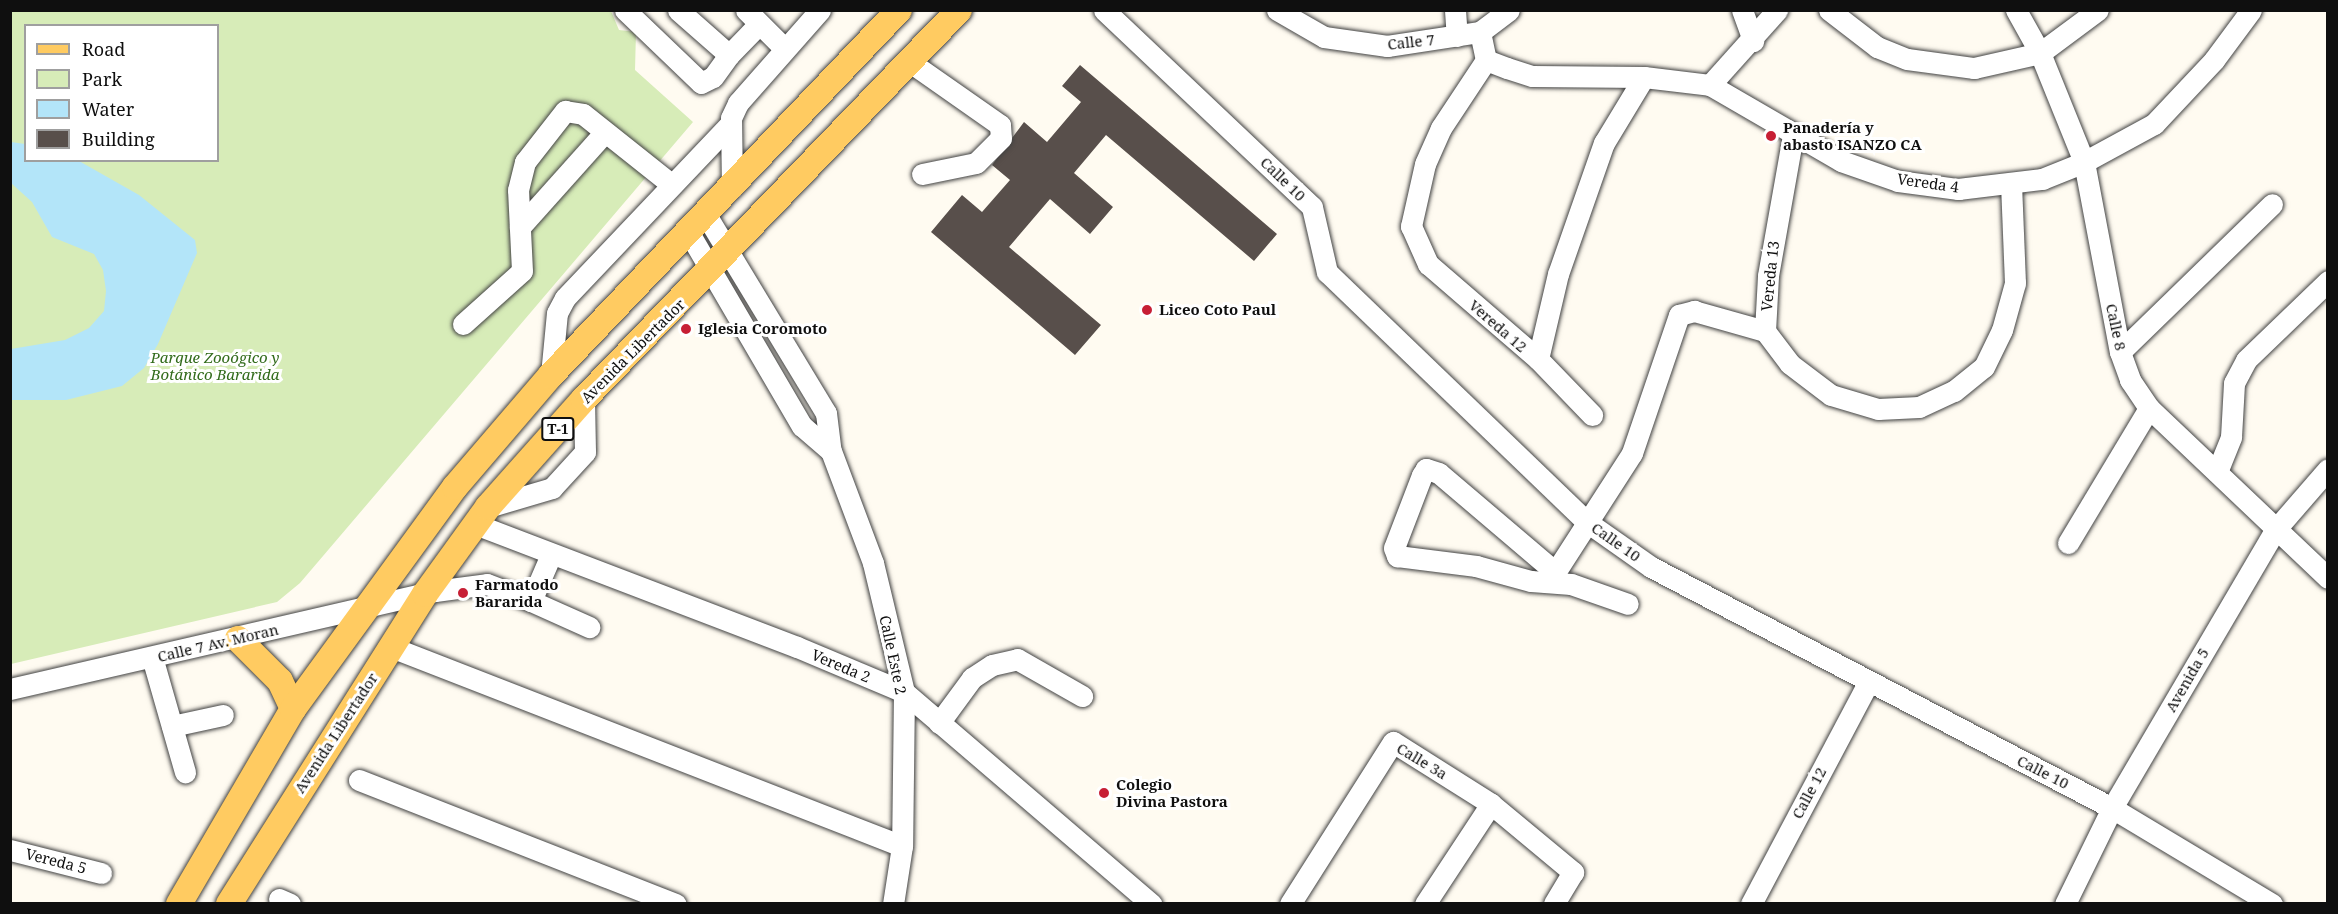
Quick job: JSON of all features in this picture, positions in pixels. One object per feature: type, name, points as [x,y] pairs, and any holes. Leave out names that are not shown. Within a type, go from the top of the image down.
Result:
[{"type":"main road","name":"T-1","points":[[178,903],[293,709],[362,609],[455,487],[551,375],[698,224],[899,10]]},
{"type":"main road","name":"Avenida Libertador","points":[[229,903],[425,594],[481,516],[584,399],[721,261],[958,10]]},
{"type":"main road","points":[[238,639],[280,681],[293,709]]},
{"type":"street","points":[[625,10],[700,83],[713,77],[729,56],[752,17],[783,47]]},
{"type":"street","points":[[678,10],[729,56]]},
{"type":"street","points":[[732,188],[731,123],[738,103],[783,47],[820,10]]},
{"type":"street","name":"Calle 10","points":[[1104,10],[1312,207],[1327,272],[1587,522],[1651,567],[2112,808],[2272,903]]},
{"type":"street","name":"Calle 7","points":[[1277,10],[1324,37],[1387,46],[1480,32],[1509,10]]},
{"type":"street","points":[[1455,10],[1457,36]]},
{"type":"street","points":[[1742,10],[1753,41]]},
{"type":"street","points":[[1710,85],[1753,41],[1777,10]]},
{"type":"street","points":[[1829,10],[1877,46],[1941,67],[2003,64],[2040,53],[2098,10]]},
{"type":"street","name":"Calle 8","points":[[2016,10],[2040,53],[2084,162],[2120,352],[2130,380],[2149,408],[2328,578]]},
{"type":"street","name":"Vereda 4","points":[[1486,60],[1532,76],[1644,77],[1710,85],[1841,161],[1898,181],[1958,189],[2012,185],[2084,162],[2154,124],[2214,60],[2251,10]]},
{"type":"street","points":[[1480,32],[1486,60]]},
{"type":"street","name":"Vereda 12","points":[[1486,60],[1437,137],[1425,164],[1411,225],[1428,264],[1538,359],[1558,274],[1604,143],[1644,77]]},
{"type":"street","points":[[910,62],[1000,125],[1001,138],[976,164],[922,174]]},
{"type":"street","points":[[463,324],[522,271],[518,190],[525,162],[566,111],[584,114],[671,184]]},
{"type":"street","points":[[551,375],[557,313],[565,298],[731,123]]},
{"type":"street","points":[[520,227],[605,132]]},
{"type":"street","name":"Vereda 13","points":[[1793,135],[1768,276],[1765,332],[1790,364],[1831,395],[1878,409],[1919,407],[1954,392],[1984,367],[2012,293],[2017,234],[2012,185]]},
{"type":"street","points":[[2120,352],[2272,204]]},
{"type":"street","name":"Calle Este 2","points":[[698,224],[721,261],[802,426],[831,451],[873,563],[904,692],[902,846],[893,903]]},
{"type":"street","points":[[2217,472],[2231,437],[2234,383],[2246,360],[2328,281]]},
{"type":"street","points":[[1552,577],[1643,428],[1672,324],[1679,315],[1694,311],[1765,332]]},
{"type":"street","points":[[1538,359],[1592,415]]},
{"type":"street","points":[[481,516],[552,488],[585,452],[584,399]]},
{"type":"street","points":[[2068,543],[2149,408]]},
{"type":"street","points":[[1552,577],[1439,473],[1426,469],[1394,548],[1397,556],[1451,561],[1552,577],[1590,588],[1628,604]]},
{"type":"street","name":"Avenida 5","points":[[2065,903],[2112,808],[2276,529],[2328,469]]},
{"type":"street","name":"Vereda 2","points":[[481,516],[550,557],[797,647],[904,692],[1151,903]]},
{"type":"street","points":[[531,601],[550,557]]},
{"type":"street","name":"Calle 7 Av. Moran","points":[[10,689],[238,639],[425,594],[487,584],[589,627]]},
{"type":"street","points":[[391,647],[902,846]]},
{"type":"street","points":[[152,657],[185,772]]},
{"type":"street","points":[[939,723],[972,678],[992,665],[1017,659],[1082,696]]},
{"type":"street","name":"Calle 12","points":[[1751,903],[1868,682]]},
{"type":"street","points":[[172,726],[223,715]]},
{"type":"street","name":"Calle 3a","points":[[1290,903],[1393,742],[1491,804],[1573,872],[1554,903]]},
{"type":"street","points":[[359,780],[676,903]]},
{"type":"street","points":[[1425,903],[1491,804]]},
{"type":"street","name":"Vereda 5","points":[[10,850],[101,873]]},
{"type":"green space","name":"Parque Zooógico y Botánico Bararida","points":[[10,11],[611,11],[619,30],[636,32],[635,70],[693,122],[300,583],[277,602],[11,664]]},
{"type":"water","points":[[11,142],[24,144],[24,162],[81,162],[139,195],[195,240],[197,253],[158,344],[144,368],[122,386],[66,400],[11,400],[11,349],[65,340],[89,328],[104,311],[106,291],[103,270],[94,254],[52,237],[32,202],[11,183]]},
{"type":"building","name":"Liceo Coto Paul","points":[[1080,65],[1277,234],[1254,261],[1106,135],[1074,173],[1113,207],[1090,234],[1050,199],[1009,247],[1101,325],[1075,355],[931,232],[962,195],[982,212],[1010,180],[992,165],[1024,122],[1047,142],[1081,102],[1062,86]]},
{"type":"place","name":"Panadería y abasto ISANZO CA","points":[[1771,136]]},
{"type":"place","name":"Liceo Coto Paul","points":[[1147,310]]},
{"type":"place","name":"Iglesia Coromoto","points":[[686,329]]},
{"type":"place","name":"Farmatodo Bararida","points":[[463,593]]},
{"type":"place","name":"Colegio Divina Pastora","points":[[1104,793]]}]
